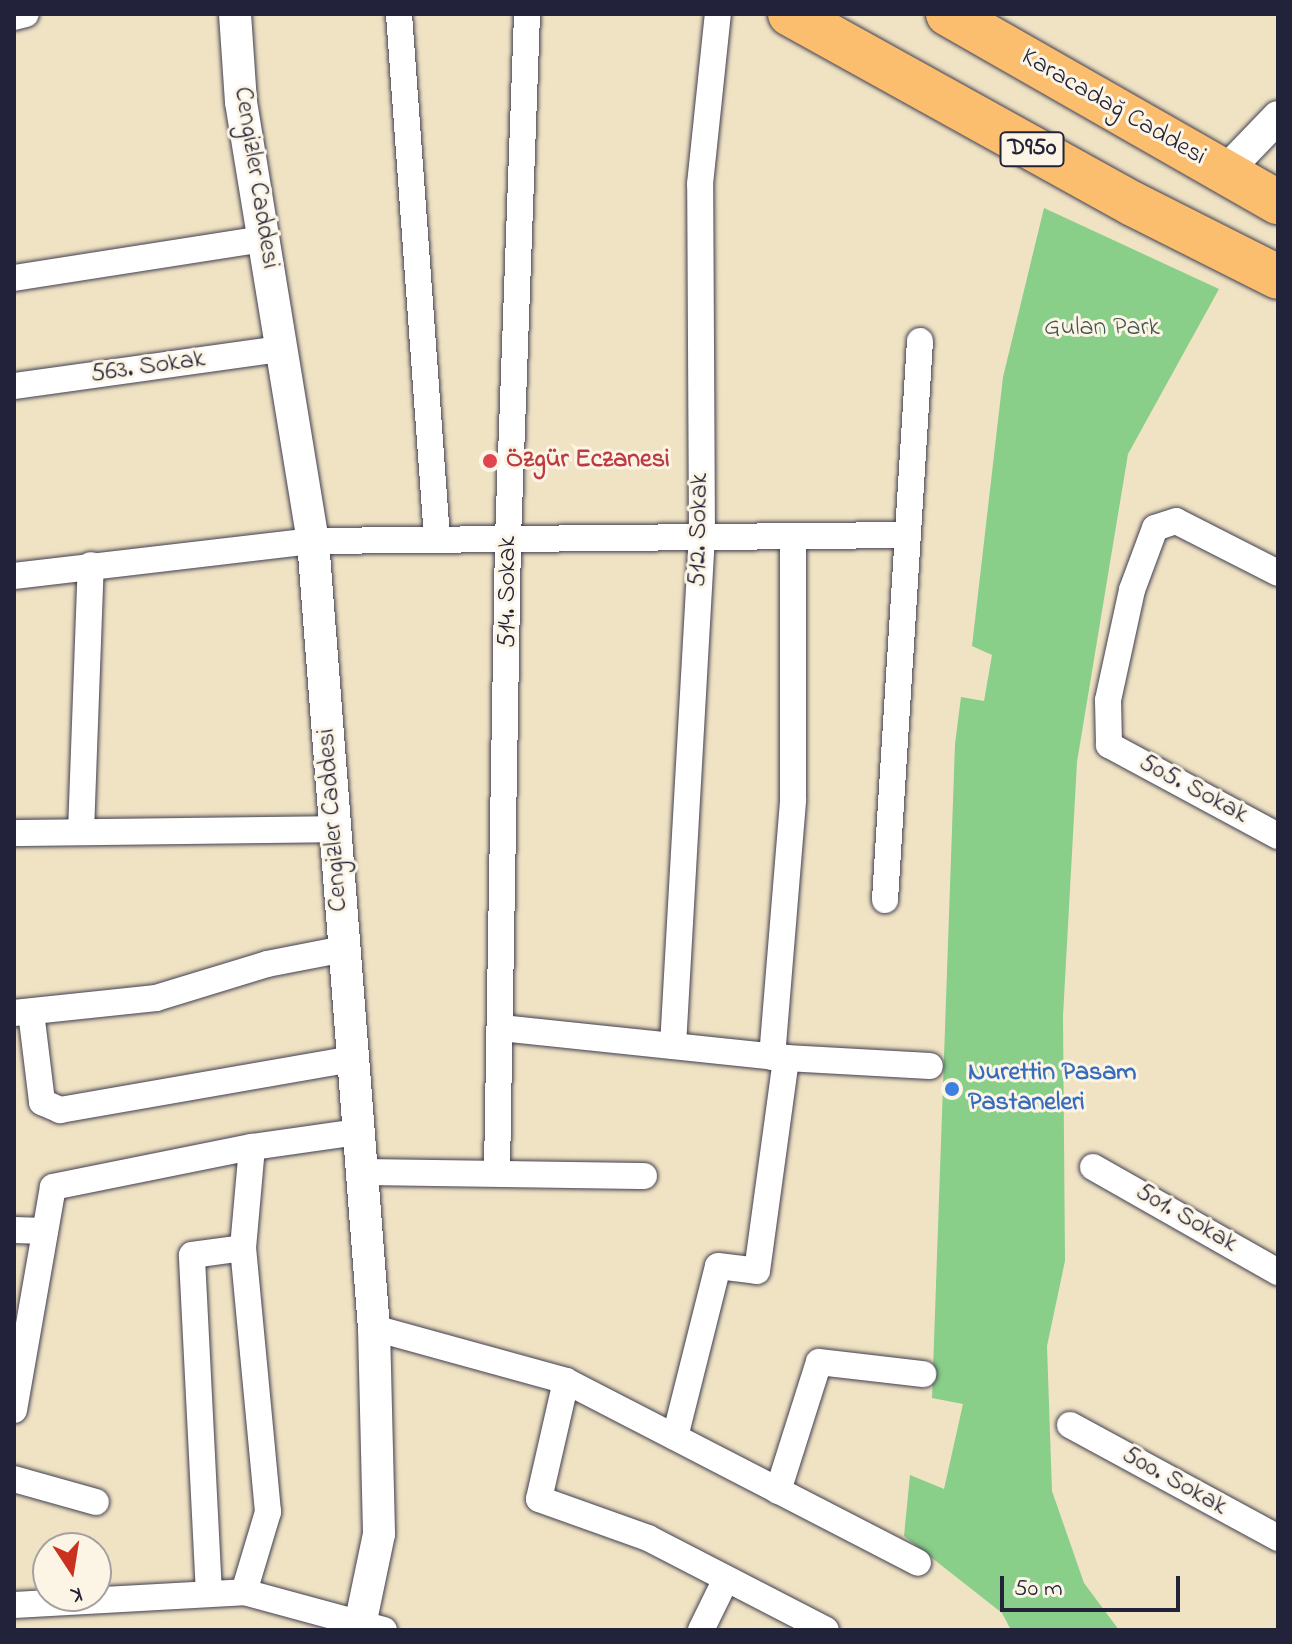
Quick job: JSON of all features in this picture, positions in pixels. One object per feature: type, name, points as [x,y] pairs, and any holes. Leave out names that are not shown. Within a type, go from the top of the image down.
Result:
[{"type":"highway","name":"D950","points":[[790,14],[1120,198],[1278,277]]},
{"type":"highway","name":"Karacadağ Caddesi","points":[[948,14],[1278,202]]},
{"type":"street","points":[[14,17],[26,14]]},
{"type":"street","name":"Cengizler Caddesi","points":[[235,14],[241,102],[313,541],[374,1328],[379,1534],[368,1627]]},
{"type":"street","points":[[399,14],[437,538]]},
{"type":"street","name":"514. Sokak","points":[[497,1170],[508,538],[527,14]]},
{"type":"street","name":"512. Sokak","points":[[673,1046],[702,536],[700,184],[718,14]]},
{"type":"street","points":[[1225,172],[1278,117]]},
{"type":"street","points":[[14,278],[264,239]]},
{"type":"street","points":[[885,900],[920,341]]},
{"type":"street","name":"563. Sokak","points":[[14,386],[282,349]]},
{"type":"street","name":"505. Sokak","points":[[1278,573],[1176,521],[1155,528],[1145,544],[1108,700],[1109,745],[1278,836]]},
{"type":"street","points":[[14,576],[313,541],[908,535]]},
{"type":"street","points":[[675,1437],[718,1266],[757,1271],[779,1058],[793,799],[793,536]]},
{"type":"street","points":[[81,832],[91,565]]},
{"type":"street","points":[[14,833],[335,829]]},
{"type":"street","points":[[344,949],[267,964],[156,998],[23,1012],[42,1102],[60,1110],[353,1059]]},
{"type":"street","points":[[501,1028],[779,1058],[930,1066]]},
{"type":"street","points":[[14,1410],[53,1187],[252,1147],[358,1132]]},
{"type":"street","points":[[244,1592],[268,1512],[243,1248],[252,1147]]},
{"type":"street","name":"501. Sokak","points":[[1093,1167],[1278,1272]]},
{"type":"street","points":[[361,1172],[497,1170],[644,1176]]},
{"type":"street","points":[[14,1230],[45,1231]]},
{"type":"street","points":[[209,1594],[192,1255],[243,1248]]},
{"type":"street","points":[[374,1328],[566,1381],[918,1563]]},
{"type":"street","points":[[778,1491],[819,1362],[923,1374]]},
{"type":"street","points":[[566,1381],[539,1499],[648,1538],[826,1630]]},
{"type":"street","name":"500. Sokak","points":[[1070,1425],[1278,1538]]},
{"type":"street","points":[[14,1479],[96,1502]]},
{"type":"street","points":[[701,1630],[726,1579]]},
{"type":"street","points":[[14,1605],[244,1592],[368,1627]]},
{"type":"green space","name":"Gulan Park","points":[[1044,208],[1219,289],[1128,454],[1077,762],[1063,1016],[1065,1261],[1047,1346],[1052,1491],[1084,1583],[1119,1630],[1011,1630],[1002,1613],[904,1536],[910,1475],[944,1489],[963,1404],[932,1398],[955,744],[961,697],[984,701],[992,655],[972,646],[1003,377]]},
{"type":"place","name":"Özgür Eczanesi","points":[[490,461]]},
{"type":"place","name":"Nurettin Pasam Pastaneleri","points":[[952,1089]]}]
